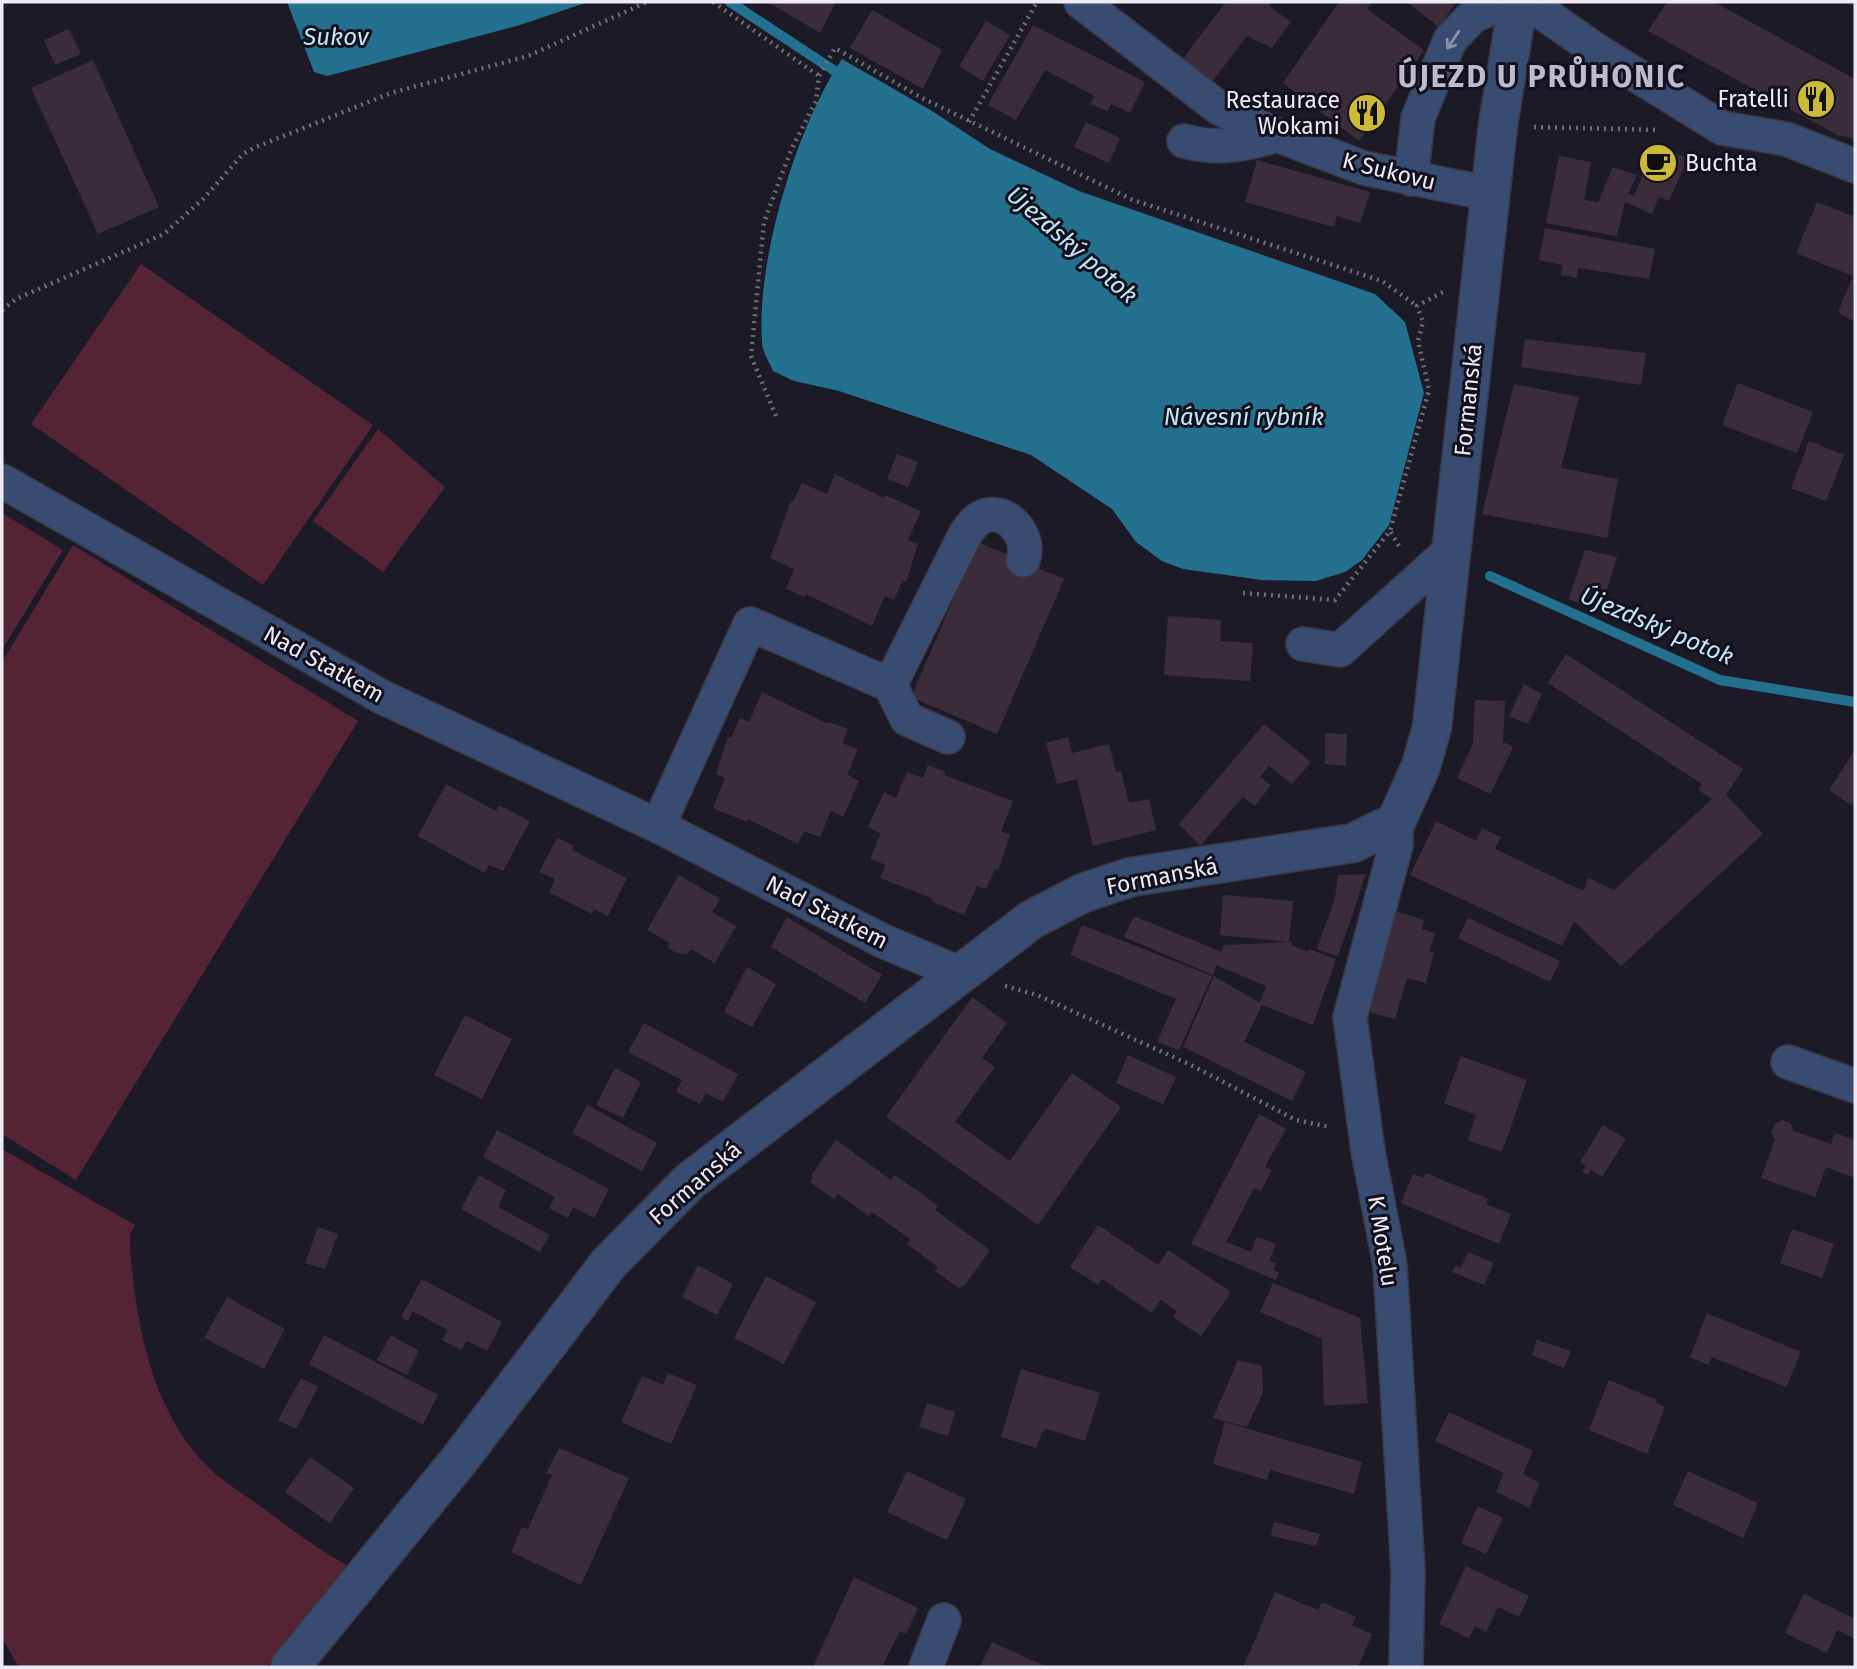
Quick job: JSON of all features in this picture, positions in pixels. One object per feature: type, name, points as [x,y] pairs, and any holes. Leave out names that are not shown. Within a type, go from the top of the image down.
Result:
[{"type":"street","name":"K Sukovu","points":[[1081,2],[1219,108],[1277,135],[1364,168],[1491,194]]},
{"type":"street","points":[[1411,179],[1418,118],[1450,40],[1473,16],[1506,2]]},
{"type":"street","name":"Formanská","points":[[290,1667],[460,1459],[609,1263],[690,1181],[1031,920],[1083,893],[1131,877],[1353,843],[1396,822],[1421,766],[1432,727],[1499,125],[1518,2]]},
{"type":"street","points":[[1527,2],[1599,52],[1722,128],[1786,139],[1855,166]]},
{"type":"street","points":[[1184,141],[1209,148],[1246,144],[1277,135]]},
{"type":"street","name":"Nad Statkem","points":[[2,481],[382,697],[658,825],[883,941],[961,974]]},
{"type":"street","points":[[890,685],[966,533],[979,519],[997,514],[1015,524],[1023,536],[1027,551],[1023,560]]},
{"type":"street","points":[[1303,644],[1340,650],[1451,550]]},
{"type":"street","points":[[658,825],[750,624],[890,685],[907,719],[948,737]]},
{"type":"street","name":"K Motelu","points":[[1396,822],[1396,845],[1350,1017],[1364,1125],[1390,1265],[1408,1572],[1406,1667]]},
{"type":"street","points":[[1788,1062],[1855,1086]]},
{"type":"street","points":[[926,1667],[944,1620]]},
{"type":"path","points":[[2,310],[16,299],[164,234],[202,199],[243,155],[256,148],[391,93],[528,56],[647,2]]},
{"type":"path","points":[[713,2],[819,76]]},
{"type":"path","points":[[969,122],[1037,2]]},
{"type":"path","points":[[776,416],[751,356],[758,261],[764,222],[790,150],[816,101],[819,76],[835,48],[969,122],[1133,200],[1382,281],[1417,306],[1423,322],[1418,341],[1429,390],[1390,531],[1335,600],[1243,593]]},
{"type":"path","points":[[1499,125],[1633,131],[1722,128]]},
{"type":"path","points":[[1417,306],[1447,289]]},
{"type":"path","points":[[961,974],[1037,995],[1191,1065],[1296,1120],[1340,1128],[1364,1125]]},
{"type":"shaded area","points":[[141,264],[373,425],[263,585],[31,424]]},
{"type":"shaded area","points":[[378,429],[445,487],[383,572],[313,521]]},
{"type":"shaded area","points":[[2,513],[63,550],[2,650]]},
{"type":"shaded area","points":[[73,545],[358,721],[76,1180],[2,1134],[2,662]]},
{"type":"shaded area","points":[[2,1149],[135,1225],[130,1234],[130,1248],[137,1307],[151,1367],[174,1423],[191,1448],[217,1475],[306,1540],[352,1568],[267,1667],[19,1667],[2,1638]]},
{"type":"water","name":"Sukov","points":[[287,2],[588,2],[517,26],[327,76],[314,72]]},
{"type":"water","name":"Návesní rybník","points":[[842,59],[932,111],[990,149],[1079,191],[1375,294],[1405,322],[1424,393],[1389,525],[1362,560],[1345,572],[1316,581],[1262,580],[1183,569],[1162,561],[1136,542],[1112,509],[1031,455],[839,391],[794,381],[773,371],[762,345],[762,309],[773,234],[795,156],[825,87]]},
{"type":"building","points":[[768,2],[836,2],[820,33]]},
{"type":"building","points":[[1226,2],[1272,2],[1269,6],[1291,22],[1272,48],[1247,36],[1208,87],[1178,65]]},
{"type":"building","points":[[1339,2],[1372,2],[1367,9],[1424,50],[1359,141],[1283,83]]},
{"type":"building","points":[[1407,2],[1456,2],[1439,27]]},
{"type":"building","points":[[1667,2],[1714,2],[1855,79],[1855,139],[1837,135],[1648,31]]},
{"type":"building","points":[[872,10],[942,50],[923,89],[850,48]]},
{"type":"building","points":[[986,21],[1010,35],[983,81],[959,66]]},
{"type":"building","points":[[1033,25],[1145,82],[1130,113],[1111,104],[1107,111],[1090,104],[1095,96],[1045,70],[1016,120],[988,105]]},
{"type":"building","points":[[69,29],[81,54],[55,65],[44,40]]},
{"type":"building","points":[[93,60],[159,207],[98,234],[31,88]]},
{"type":"building","points":[[1747,88],[1759,95],[1751,108],[1739,101]]},
{"type":"building","points":[[1086,122],[1120,138],[1109,163],[1074,147]]},
{"type":"building","points":[[1656,145],[1688,158],[1669,201],[1659,197],[1652,214],[1625,202],[1617,236],[1546,223],[1559,156],[1591,162],[1584,200],[1598,202],[1613,167],[1637,175],[1628,194],[1634,196],[1648,163],[1642,161],[1646,152],[1653,151]]},
{"type":"building","points":[[1257,160],[1370,192],[1360,223],[1337,216],[1334,227],[1245,202]]},
{"type":"building","points":[[1817,202],[1855,217],[1853,321],[1838,312],[1853,276],[1796,253]]},
{"type":"building","points":[[1545,228],[1655,249],[1649,279],[1578,268],[1577,278],[1561,275],[1563,265],[1539,260]]},
{"type":"building","points":[[1525,339],[1646,353],[1641,385],[1521,367]]},
{"type":"building","points":[[1738,383],[1813,412],[1797,453],[1722,425]]},
{"type":"building","points":[[1514,384],[1579,397],[1561,468],[1618,479],[1607,538],[1482,514]]},
{"type":"building","points":[[1809,441],[1844,455],[1826,501],[1791,488]]},
{"type":"building","points":[[897,454],[918,462],[908,487],[887,479]]},
{"type":"building","points":[[835,474],[884,498],[885,495],[921,511],[908,540],[918,544],[906,582],[903,580],[894,600],[885,596],[872,626],[806,594],[805,597],[786,589],[794,569],[770,558],[791,501],[793,502],[802,483],[827,494]]},
{"type":"building","points":[[978,542],[1064,579],[997,734],[911,697]]},
{"type":"building","points":[[1585,550],[1617,557],[1600,612],[1569,599]]},
{"type":"building","points":[[1168,616],[1221,620],[1220,641],[1253,643],[1250,681],[1164,675]]},
{"type":"building","points":[[1566,654],[1743,769],[1726,795],[1763,834],[1621,966],[1574,921],[1562,946],[1410,875],[1436,821],[1476,841],[1482,828],[1501,837],[1495,849],[1583,891],[1588,878],[1614,890],[1712,799],[1698,790],[1702,784],[1548,683]]},
{"type":"building","points":[[1524,684],[1542,694],[1528,724],[1509,716]]},
{"type":"building","points":[[762,692],[828,724],[829,722],[848,729],[842,743],[858,749],[847,775],[859,781],[843,817],[831,811],[820,837],[804,831],[798,844],[748,819],[747,822],[713,808],[725,778],[716,774],[728,737],[731,738],[740,718],[749,722]]},
{"type":"building","points":[[1475,700],[1505,701],[1503,742],[1513,747],[1490,794],[1457,778],[1473,744]]},
{"type":"building","points":[[1264,724],[1311,762],[1292,784],[1269,766],[1260,777],[1271,785],[1255,806],[1243,797],[1200,846],[1179,824]]},
{"type":"building","points":[[1325,733],[1347,734],[1346,766],[1325,764]]},
{"type":"building","points":[[1068,737],[1072,753],[1109,744],[1116,772],[1121,771],[1129,803],[1149,799],[1156,830],[1093,846],[1077,779],[1057,784],[1046,743]]},
{"type":"building","points":[[1855,750],[1855,799],[1851,805],[1829,790]]},
{"type":"building","points":[[928,765],[946,772],[944,775],[1013,801],[1001,831],[1010,835],[998,871],[995,869],[986,889],[977,886],[964,915],[931,901],[932,898],[880,878],[886,865],[870,859],[881,833],[868,827],[884,792],[896,798],[907,772],[923,778]]},
{"type":"building","points":[[446,784],[496,811],[499,805],[530,821],[503,871],[489,865],[485,873],[418,836]]},
{"type":"building","points":[[557,838],[574,846],[572,850],[627,878],[608,916],[594,909],[592,914],[549,892],[555,879],[539,872]]},
{"type":"building","points":[[1366,874],[1338,956],[1317,949],[1335,898],[1338,875]]},
{"type":"building","points":[[679,875],[720,899],[712,912],[736,926],[715,963],[691,949],[688,954],[677,953],[669,949],[668,942],[647,930]]},
{"type":"building","points":[[1223,895],[1293,901],[1289,942],[1220,935]]},
{"type":"building","points":[[1393,910],[1424,920],[1422,929],[1435,933],[1429,952],[1434,952],[1426,983],[1407,978],[1395,1019],[1371,1013],[1370,991]]},
{"type":"building","points":[[1134,916],[1222,952],[1224,945],[1292,942],[1291,945],[1308,952],[1309,949],[1336,959],[1313,1025],[1262,1005],[1244,1042],[1306,1072],[1292,1101],[1183,1047],[1214,976],[1260,1003],[1266,986],[1216,965],[1213,975],[1124,937]]},
{"type":"building","points":[[787,917],[882,975],[865,1003],[771,947]]},
{"type":"building","points":[[1468,918],[1560,961],[1550,982],[1458,938]]},
{"type":"building","points":[[1082,925],[1212,976],[1179,1050],[1157,1042],[1176,999],[1070,955]]},
{"type":"building","points":[[747,967],[776,984],[752,1027],[724,1012]]},
{"type":"building","points":[[972,997],[1007,1023],[982,1058],[995,1067],[955,1122],[1010,1161],[1072,1073],[1121,1107],[1038,1225],[886,1117]]},
{"type":"building","points":[[465,1015],[512,1039],[482,1099],[434,1075]]},
{"type":"building","points":[[644,1023],[738,1074],[723,1102],[706,1093],[700,1104],[676,1092],[682,1080],[628,1052]]},
{"type":"building","points":[[1128,1055],[1176,1077],[1163,1104],[1116,1083]]},
{"type":"building","points":[[1461,1056],[1527,1080],[1502,1152],[1468,1140],[1476,1115],[1444,1103]]},
{"type":"building","points":[[615,1068],[641,1082],[623,1118],[596,1105]]},
{"type":"building","points":[[587,1105],[657,1143],[642,1171],[572,1133]]},
{"type":"building","points":[[1259,1114],[1286,1129],[1265,1167],[1272,1170],[1261,1191],[1254,1188],[1226,1242],[1251,1252],[1257,1237],[1276,1244],[1269,1261],[1276,1263],[1273,1270],[1279,1272],[1276,1280],[1191,1244]]},
{"type":"building","points":[[1782,1120],[1790,1123],[1794,1131],[1831,1144],[1835,1133],[1855,1140],[1855,1178],[1826,1167],[1815,1197],[1761,1178],[1775,1140],[1771,1132],[1775,1124]]},
{"type":"building","points":[[1603,1125],[1626,1139],[1602,1177],[1591,1170],[1587,1175],[1582,1171],[1586,1166],[1580,1162]]},
{"type":"building","points":[[497,1130],[609,1189],[594,1218],[573,1207],[568,1218],[549,1208],[555,1197],[483,1157]]},
{"type":"building","points":[[836,1140],[891,1180],[894,1175],[917,1190],[938,1206],[935,1210],[990,1250],[965,1285],[959,1288],[935,1271],[938,1267],[907,1244],[910,1239],[872,1212],[869,1216],[838,1194],[834,1199],[810,1182],[813,1177],[811,1176]]},
{"type":"building","points":[[1426,1173],[1488,1199],[1486,1204],[1511,1214],[1499,1244],[1401,1203],[1413,1174],[1424,1178]]},
{"type":"building","points":[[479,1175],[506,1190],[498,1207],[550,1235],[540,1252],[461,1209]]},
{"type":"building","points":[[1098,1225],[1158,1265],[1168,1250],[1231,1292],[1201,1336],[1173,1317],[1177,1311],[1161,1300],[1152,1313],[1102,1279],[1098,1285],[1070,1267]]},
{"type":"building","points":[[318,1227],[338,1234],[325,1269],[305,1263]]},
{"type":"building","points":[[1792,1229],[1834,1244],[1822,1278],[1780,1263]]},
{"type":"building","points":[[1468,1252],[1494,1263],[1484,1285],[1452,1272],[1456,1265],[1461,1268]]},
{"type":"building","points":[[698,1265],[733,1284],[717,1315],[682,1297]]},
{"type":"building","points":[[766,1276],[816,1302],[784,1364],[734,1338]]},
{"type":"building","points":[[422,1279],[502,1322],[487,1351],[467,1341],[461,1350],[442,1340],[448,1330],[412,1311],[408,1321],[401,1317]]},
{"type":"building","points":[[1273,1283],[1360,1318],[1368,1403],[1324,1406],[1322,1339],[1260,1312]]},
{"type":"building","points":[[227,1297],[285,1329],[264,1369],[204,1338]]},
{"type":"building","points":[[1707,1313],[1801,1352],[1786,1387],[1712,1357],[1708,1365],[1690,1357]]},
{"type":"building","points":[[324,1335],[438,1395],[423,1425],[309,1364]]},
{"type":"building","points":[[391,1335],[419,1351],[407,1375],[377,1360]]},
{"type":"building","points":[[1537,1340],[1571,1351],[1564,1368],[1532,1355]]},
{"type":"building","points":[[1238,1360],[1262,1366],[1263,1393],[1247,1427],[1213,1418]]},
{"type":"building","points":[[1021,1369],[1100,1393],[1085,1441],[1047,1429],[1042,1432],[1036,1448],[1001,1437]]},
{"type":"building","points":[[668,1373],[697,1385],[671,1444],[621,1422],[642,1376],[663,1385]]},
{"type":"building","points":[[301,1378],[318,1387],[296,1429],[278,1420]]},
{"type":"building","points":[[1609,1380],[1657,1400],[1656,1403],[1665,1407],[1647,1454],[1589,1430]]},
{"type":"building","points":[[927,1403],[955,1412],[948,1436],[919,1427]]},
{"type":"building","points":[[1449,1412],[1533,1451],[1523,1474],[1540,1483],[1529,1508],[1496,1492],[1504,1473],[1435,1441]]},
{"type":"building","points":[[1225,1422],[1362,1462],[1354,1494],[1270,1470],[1267,1480],[1213,1464]]},
{"type":"building","points":[[559,1448],[629,1478],[581,1585],[511,1552],[522,1527],[528,1529],[552,1475],[546,1473]]},
{"type":"building","points":[[310,1457],[354,1488],[330,1523],[285,1492]]},
{"type":"building","points":[[907,1471],[966,1499],[947,1540],[887,1512]]},
{"type":"building","points":[[1688,1471],[1758,1503],[1743,1538],[1673,1505]]},
{"type":"building","points":[[1478,1506],[1503,1518],[1486,1554],[1461,1543]]},
{"type":"building","points":[[1274,1522],[1320,1534],[1316,1546],[1271,1536]]},
{"type":"building","points":[[1466,1566],[1529,1596],[1519,1617],[1498,1607],[1486,1632],[1475,1626],[1469,1638],[1439,1624]]},
{"type":"building","points":[[854,1577],[918,1608],[906,1634],[900,1631],[882,1667],[813,1667]]},
{"type":"building","points":[[1275,1592],[1318,1610],[1322,1602],[1356,1617],[1352,1625],[1372,1634],[1358,1667],[1243,1667],[1252,1647],[1250,1644],[1253,1645]]},
{"type":"building","points":[[1804,1594],[1855,1619],[1855,1639],[1837,1630],[1827,1653],[1785,1633]]},
{"type":"building","points":[[992,1642],[1047,1667],[980,1667]]},
{"type":"waterway","name":"Újezdský potok","points":[[730,2],[844,77]]},
{"type":"waterway","name":"Újezdský potok","points":[[1490,576],[1720,680],[1855,702]]},
{"type":"place","name":"Fratelli","points":[[1816,99]]},
{"type":"place","name":"Restaurace Wokami","points":[[1367,113]]},
{"type":"place","name":"Buchta","points":[[1658,163]]},
{"type":"district","name":"ÚJEZD U PRŮHONIC","points":[[1542,77]]}]
